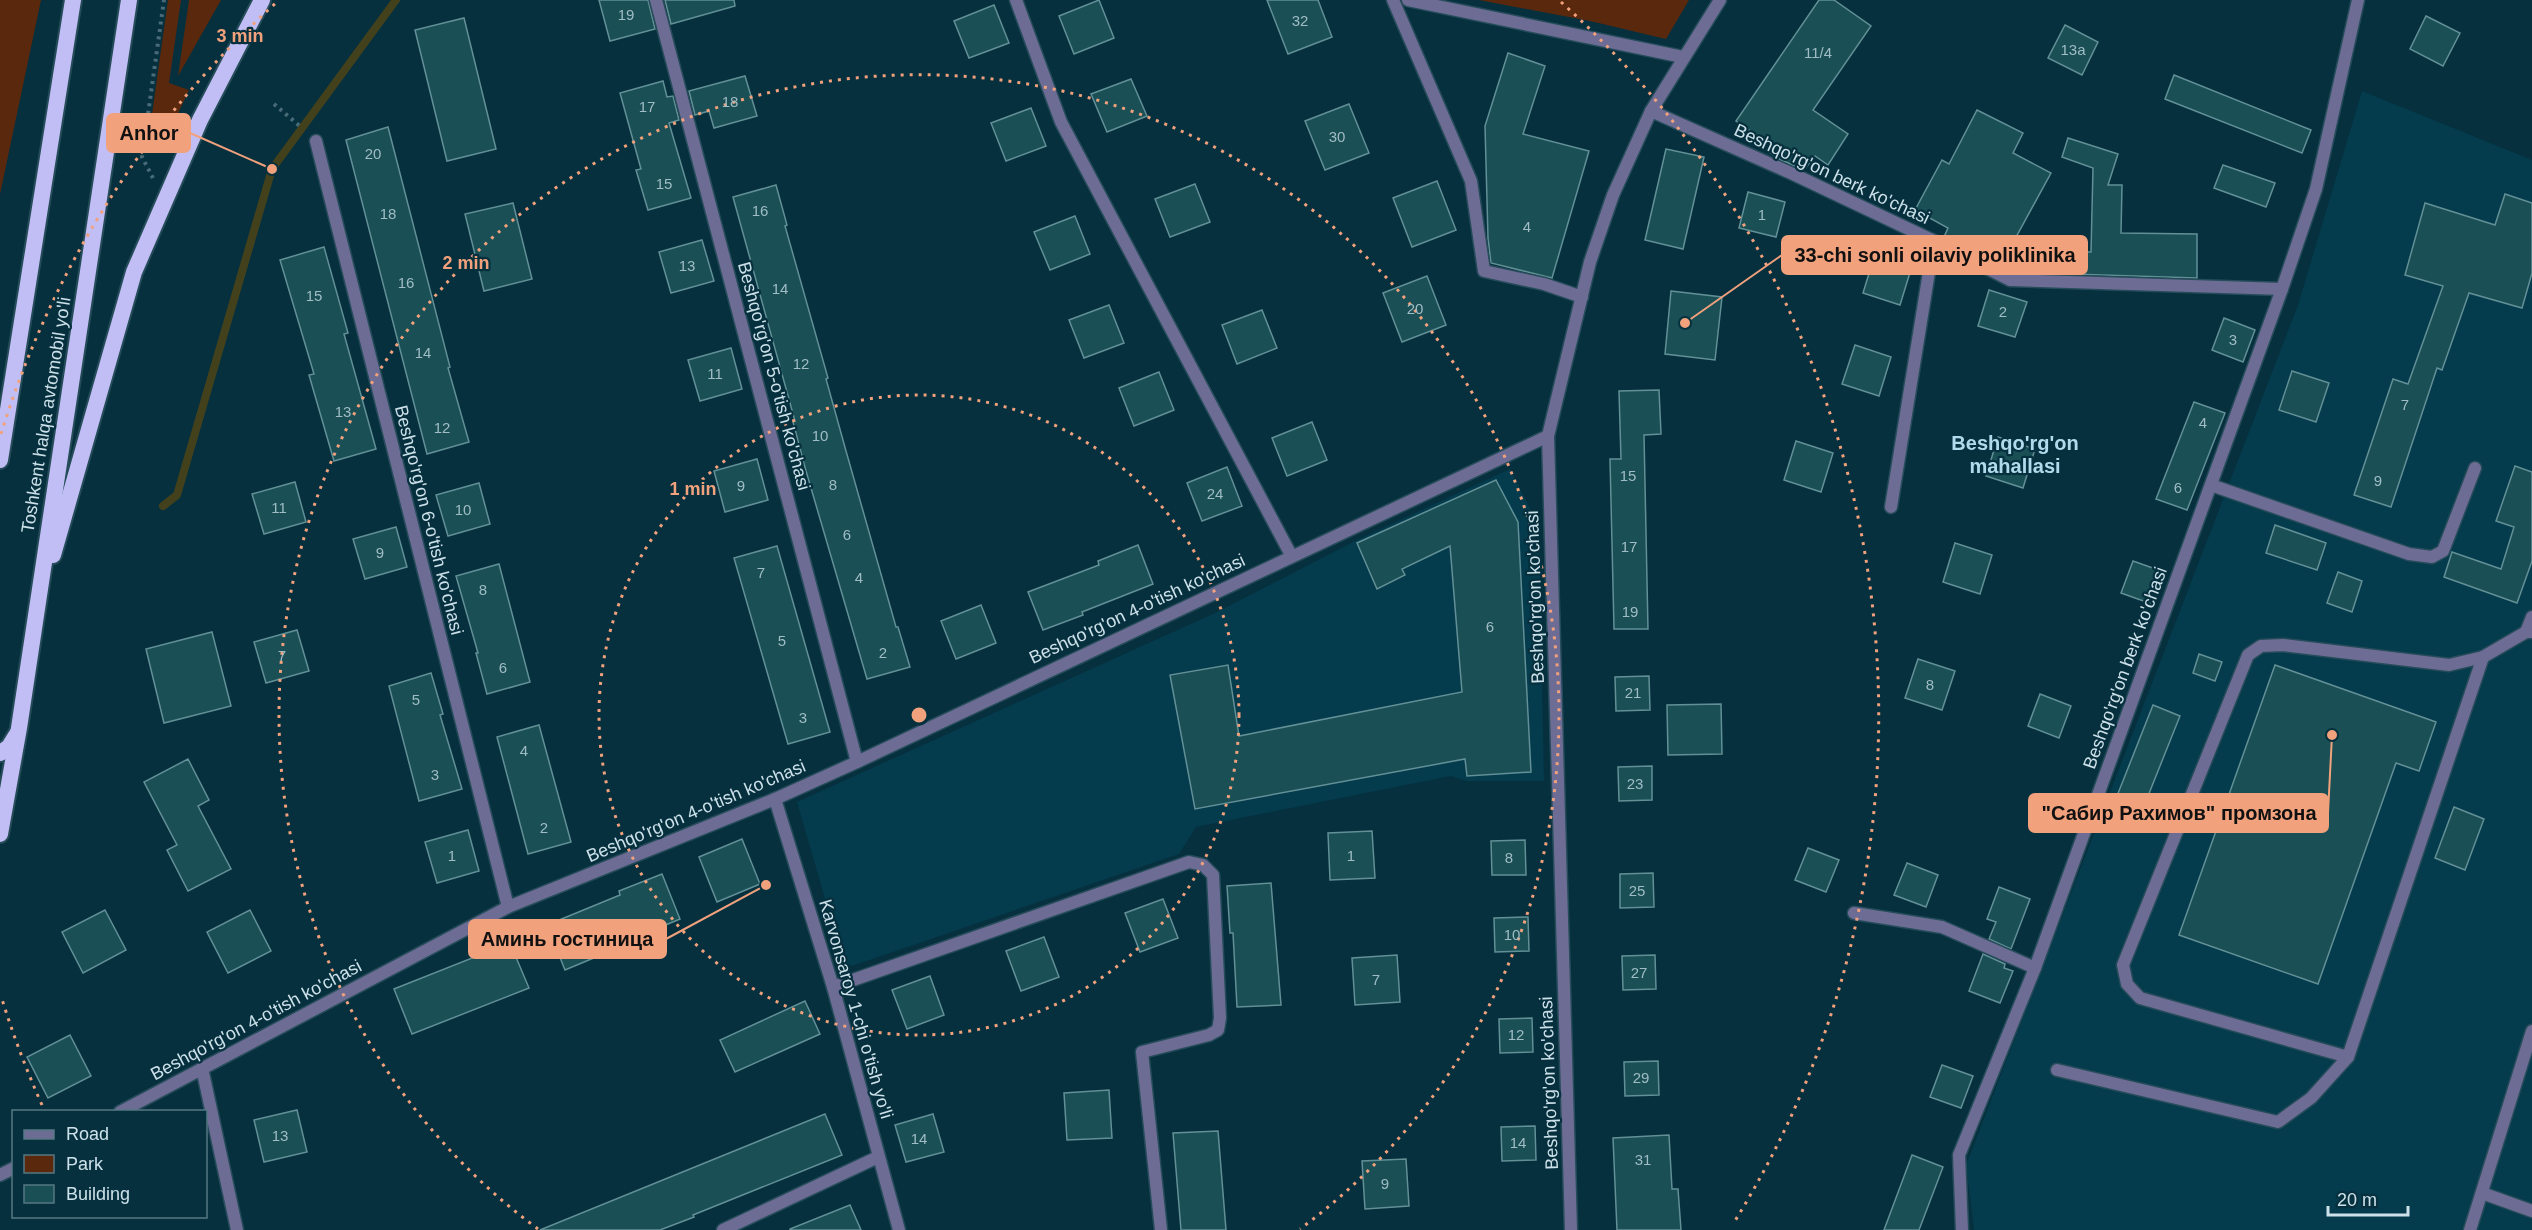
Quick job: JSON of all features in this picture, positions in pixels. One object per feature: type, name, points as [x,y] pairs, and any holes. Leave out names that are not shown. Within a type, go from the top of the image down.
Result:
[{"type":"highway","points":[[0,460],[74,0]]},
{"type":"highway","name":"Toshkent halqa avtomobil yo'li","points":[[0,828],[19,728],[129,0]]},
{"type":"highway","points":[[37,610],[134,272],[200,120],[262,0]]},
{"type":"highway","points":[[0,753],[9,747],[19,728]]},
{"type":"street","name":"Beshqo'rg'on 5-o'tish ko'chasi","points":[[656,0],[857,762]]},
{"type":"street","points":[[1016,0],[1061,122],[1291,555]]},
{"type":"street","points":[[1393,0],[1471,181],[1484,272],[1544,284],[1582,297]]},
{"type":"street","points":[[1408,0],[1683,57]]},
{"type":"street","name":"Beshqo'rg'on ko'chasi","points":[[1571,1230],[1548,436],[1590,261],[1613,195],[1651,111],[1720,0]]},
{"type":"street","name":"Beshqo'rg'on berk ko'chasi","points":[[1962,1230],[1959,1155],[2035,968],[2283,289],[2316,189],[2358,0]]},
{"type":"street","name":"Beshqo'rg'on berk ko'chasi","points":[[1651,111],[1793,174],[2010,280],[2283,289]]},
{"type":"street","name":"Beshqo'rg'on 6-o'tish ko'chasi","points":[[312,138],[508,908]]},
{"type":"street","points":[[1891,507],[1934,241]]},
{"type":"street","name":"Beshqo'rg'on 4-o'tish ko'chasi","points":[[124,1110],[508,908],[775,799],[857,762],[1291,555],[1548,436]]},
{"type":"street","points":[[2211,485],[2409,554],[2432,557],[2443,551],[2475,468]]},
{"type":"street","points":[[2348,1057],[2140,998],[2127,984],[2123,965],[2248,655],[2261,646],[2283,645],[2449,665],[2483,657],[2529,632],[2532,617]]},
{"type":"street","points":[[2056,1070],[2278,1122],[2311,1098],[2348,1057],[2483,657]]},
{"type":"street","name":"Karvonsaroy 1-chi o'tish yo'li","points":[[775,799],[833,987],[899,1230]]},
{"type":"street","points":[[833,987],[1189,862],[1203,865],[1213,875],[1220,1018],[1218,1030],[1209,1035],[1142,1052],[1161,1230]]},
{"type":"street","points":[[1854,913],[1942,927],[2035,968]]},
{"type":"street","points":[[2470,1230],[2532,1031]]},
{"type":"street","points":[[202,1068],[237,1230]]},
{"type":"street","points":[[723,1230],[878,1157]]},
{"type":"street","points":[[2482,1193],[2532,1211]]},
{"type":"path","points":[[142,157],[164,0]]},
{"type":"path","points":[[274,104],[312,138]]},
{"type":"shaded area","points":[[2362,91],[2532,160],[2532,1230],[1974,1230],[1966,1165],[2298,305]]},
{"type":"shaded area","points":[[1510,469],[1539,526],[1544,781],[1467,781],[1451,776],[1196,827],[1179,854],[852,966],[843,961],[797,802],[1215,613],[1357,540]]},
{"type":"green space","points":[[0,0],[41,0],[0,194]]},
{"type":"green space","points":[[168,0],[181,0],[169,83],[189,90],[160,152],[147,150]]},
{"type":"green space","points":[[189,0],[221,0],[178,76]]},
{"type":"green space","points":[[1479,0],[1689,0],[1666,39],[1590,21]]},
{"type":"building","points":[[599,0],[648,0],[655,29],[610,41]]},
{"type":"building","points":[[665,0],[734,0],[735,6],[671,24]]},
{"type":"building","points":[[1099,0],[1114,38],[1074,54],[1059,16]]},
{"type":"building","points":[[1267,0],[1318,0],[1332,37],[1288,54]]},
{"type":"building","points":[[1819,0],[1834,0],[1871,26],[1813,110],[1848,134],[1828,165],[1815,156],[1804,170],[1779,159],[1765,149],[1769,144],[1736,121]]},
{"type":"building","points":[[994,5],[1009,43],[969,58],[954,21]]},
{"type":"building","points":[[2426,16],[2460,33],[2443,66],[2410,49]]},
{"type":"building","points":[[464,18],[496,149],[447,161],[415,30]]},
{"type":"building","points":[[2065,25],[2098,42],[2082,75],[2048,58]]},
{"type":"building","points":[[1508,53],[1545,66],[1523,134],[1589,151],[1552,278],[1491,263],[1488,238],[1485,126]]},
{"type":"building","points":[[2174,75],[2311,130],[2302,153],[2165,99]]},
{"type":"building","points":[[745,76],[757,116],[714,128],[709,111],[695,115],[689,91]]},
{"type":"building","points":[[1131,79],[1147,116],[1107,132],[1091,94]]},
{"type":"building","points":[[663,81],[667,97],[673,96],[679,120],[669,123],[691,198],[648,210],[636,170],[641,169],[620,93]]},
{"type":"building","points":[[1349,104],[1369,153],[1325,170],[1305,121]]},
{"type":"building","points":[[1031,108],[1046,146],[1006,161],[991,123]]},
{"type":"building","points":[[1977,110],[2023,133],[2013,153],[2051,173],[2009,250],[2091,252],[2093,168],[2062,157],[2068,138],[2118,154],[2108,185],[2122,185],[2121,233],[2197,234],[2197,278],[2012,272],[1998,264],[2001,255],[1969,237],[1963,247],[1944,237],[1948,228],[1915,210],[1942,160],[1949,164]]},
{"type":"building","points":[[388,127],[450,367],[448,368],[469,442],[427,454],[346,140]]},
{"type":"building","points":[[1666,149],[1704,157],[1683,249],[1645,240]]},
{"type":"building","points":[[2223,165],[2275,183],[2266,207],[2214,188]]},
{"type":"building","points":[[1437,181],[1456,230],[1412,247],[1393,198]]},
{"type":"building","points":[[1195,184],[1210,222],[1170,237],[1155,199]]},
{"type":"building","points":[[776,185],[846,451],[896,627],[898,627],[910,667],[867,679],[806,471],[793,422],[795,421],[733,197]]},
{"type":"building","points":[[1748,192],[1785,202],[1776,237],[1739,228]]},
{"type":"building","points":[[2505,194],[2532,203],[2532,273],[2522,308],[2469,293],[2442,370],[2437,368],[2391,507],[2354,495],[2393,379],[2408,384],[2443,286],[2405,275],[2425,203],[2495,225]]},
{"type":"building","points":[[513,203],[532,279],[484,291],[465,214]]},
{"type":"building","points":[[1075,216],[1090,254],[1050,270],[1034,232]]},
{"type":"building","points":[[702,240],[714,281],[671,293],[659,252]]},
{"type":"building","points":[[324,247],[348,333],[344,334],[376,449],[334,461],[309,375],[314,374],[280,260]]},
{"type":"building","points":[[1875,254],[1912,266],[1900,305],[1863,293]]},
{"type":"building","points":[[1427,276],[1446,325],[1402,342],[1383,293]]},
{"type":"building","points":[[1989,290],[2027,302],[2015,337],[1978,326]]},
{"type":"building","points":[[1671,291],[1722,297],[1715,360],[1665,354]]},
{"type":"building","points":[[1109,305],[1124,343],[1084,358],[1069,320]]},
{"type":"building","points":[[1262,310],[1277,348],[1237,364],[1222,325]]},
{"type":"building","points":[[2224,318],[2255,330],[2243,362],[2212,350]]},
{"type":"building","points":[[1855,345],[1891,357],[1879,396],[1842,384]]},
{"type":"building","points":[[731,348],[742,389],[700,401],[688,360]]},
{"type":"building","points":[[2292,371],[2329,383],[2316,422],[2279,410]]},
{"type":"building","points":[[1159,372],[1174,410],[1134,426],[1119,388]]},
{"type":"building","points":[[1659,390],[1661,434],[1644,435],[1648,629],[1614,629],[1610,459],[1621,459],[1619,391]]},
{"type":"building","points":[[2194,402],[2225,413],[2187,510],[2156,499]]},
{"type":"building","points":[[1312,422],[1327,460],[1287,476],[1272,438]]},
{"type":"building","points":[[1998,437],[2035,449],[2023,488],[1986,476]]},
{"type":"building","points":[[1796,441],[1833,453],[1821,492],[1784,480]]},
{"type":"building","points":[[757,459],[768,500],[725,512],[714,471]]},
{"type":"building","points":[[2515,466],[2532,472],[2532,561],[2517,603],[2444,577],[2452,552],[2501,569],[2514,527],[2496,521]]},
{"type":"building","points":[[1227,467],[1242,506],[1202,521],[1187,483]]},
{"type":"building","points":[[1496,480],[1518,522],[1531,772],[1467,776],[1465,759],[1195,809],[1170,675],[1228,665],[1239,736],[1462,692],[1450,546],[1402,569],[1405,575],[1377,589],[1357,543]]},
{"type":"building","points":[[295,482],[306,522],[264,534],[252,494]]},
{"type":"building","points":[[479,483],[490,524],[448,536],[436,495]]},
{"type":"building","points":[[2275,525],[2326,543],[2317,570],[2266,553]]},
{"type":"building","points":[[396,527],[407,567],[365,579],[353,539]]},
{"type":"building","points":[[1955,543],[1992,555],[1980,594],[1943,582]]},
{"type":"building","points":[[1138,545],[1153,584],[1043,630],[1028,592],[1099,565],[1098,561]]},
{"type":"building","points":[[777,546],[830,732],[788,744],[734,558]]},
{"type":"building","points":[[2133,561],[2164,572],[2152,604],[2121,593]]},
{"type":"building","points":[[499,564],[530,682],[487,694],[456,576]]},
{"type":"building","points":[[2338,572],[2362,581],[2352,612],[2327,603]]},
{"type":"building","points":[[981,605],[996,643],[956,659],[941,621]]},
{"type":"building","points":[[297,630],[309,671],[266,683],[254,642]]},
{"type":"building","points":[[212,632],[231,706],[164,723],[146,649]]},
{"type":"building","points":[[2199,654],[2222,662],[2215,681],[2193,673]]},
{"type":"building","points":[[1918,659],[1955,671],[1942,710],[1905,698]]},
{"type":"building","points":[[2275,665],[2436,722],[2419,771],[2396,763],[2318,984],[2179,935]]},
{"type":"building","points":[[431,673],[443,714],[440,715],[462,789],[419,801],[389,686]]},
{"type":"building","points":[[1649,676],[1650,710],[1616,711],[1615,677]]},
{"type":"building","points":[[2040,694],[2071,706],[2059,738],[2028,726]]},
{"type":"building","points":[[1721,704],[1722,754],[1668,755],[1667,705]]},
{"type":"building","points":[[2153,705],[2180,716],[2142,811],[2115,801]]},
{"type":"building","points":[[539,725],[571,842],[528,854],[497,737]]},
{"type":"building","points":[[188,759],[209,800],[198,806],[231,869],[188,891],[167,850],[177,845],[144,782]]},
{"type":"building","points":[[1652,766],[1652,800],[1619,801],[1618,767]]},
{"type":"building","points":[[2454,807],[2484,819],[2465,870],[2435,858]]},
{"type":"building","points":[[468,830],[479,871],[437,883],[425,842]]},
{"type":"building","points":[[1372,831],[1375,878],[1330,880],[1328,833]]},
{"type":"building","points":[[742,839],[760,884],[717,902],[699,857]]},
{"type":"building","points":[[1525,840],[1526,875],[1492,875],[1491,841]]},
{"type":"building","points":[[1808,848],[1839,860],[1826,892],[1795,880]]},
{"type":"building","points":[[1907,863],[1938,875],[1926,907],[1894,895]]},
{"type":"building","points":[[1653,873],[1654,907],[1620,908],[1620,874]]},
{"type":"building","points":[[662,874],[680,919],[607,949],[608,952],[565,970],[547,925],[620,895],[619,891]]},
{"type":"building","points":[[1271,883],[1281,1005],[1237,1007],[1233,933],[1230,933],[1227,886]]},
{"type":"building","points":[[1999,887],[2030,899],[2011,949],[1989,939],[1996,922],[1987,919]]},
{"type":"building","points":[[1163,899],[1178,938],[1140,952],[1125,913]]},
{"type":"building","points":[[105,910],[126,950],[83,973],[62,932]]},
{"type":"building","points":[[250,910],[271,951],[228,973],[207,932]]},
{"type":"building","points":[[1528,917],[1529,951],[1495,952],[1494,918]]},
{"type":"building","points":[[1044,937],[1059,977],[1021,991],[1006,951]]},
{"type":"building","points":[[510,943],[529,988],[412,1034],[394,989]]},
{"type":"building","points":[[1983,954],[2005,964],[2004,968],[2013,971],[2000,1003],[1969,991]]},
{"type":"building","points":[[1397,955],[1400,1002],[1355,1005],[1352,958]]},
{"type":"building","points":[[1655,955],[1656,989],[1623,990],[1622,956]]},
{"type":"building","points":[[930,976],[944,1015],[907,1029],[892,990]]},
{"type":"building","points":[[805,1001],[820,1034],[735,1072],[720,1040]]},
{"type":"building","points":[[1532,1018],[1533,1052],[1500,1053],[1499,1019]]},
{"type":"building","points":[[70,1035],[91,1076],[48,1098],[27,1057]]},
{"type":"building","points":[[1658,1061],[1659,1095],[1625,1096],[1624,1062]]},
{"type":"building","points":[[1942,1065],[1973,1076],[1961,1108],[1930,1097]]},
{"type":"building","points":[[1109,1090],[1112,1138],[1067,1140],[1064,1093]]},
{"type":"building","points":[[297,1110],[307,1152],[264,1162],[254,1120]]},
{"type":"building","points":[[825,1114],[842,1155],[693,1215],[694,1217],[660,1230],[540,1230]]},
{"type":"building","points":[[933,1114],[944,1152],[906,1162],[895,1125]]},
{"type":"building","points":[[1535,1126],[1536,1160],[1502,1161],[1501,1127]]},
{"type":"building","points":[[1218,1131],[1226,1230],[1181,1230],[1173,1133]]},
{"type":"building","points":[[1669,1135],[1672,1189],[1678,1189],[1681,1230],[1617,1230],[1613,1138]]},
{"type":"building","points":[[1912,1155],[1943,1167],[1919,1230],[1884,1230]]},
{"type":"building","points":[[1406,1159],[1409,1206],[1365,1209],[1362,1161]]},
{"type":"building","points":[[850,1205],[861,1230],[790,1230],[790,1229]]},
{"type":"waterway","points":[[163,506],[177,495],[272,169],[396,0]]},
{"type":"place","name":"Anhor","points":[[272,169]]},
{"type":"place","name":"33-chi sonli oilaviy poliklinika","points":[[1685,323]]},
{"type":"place","name":"\"Сабир Рахимов\" промзона","points":[[2332,735]]},
{"type":"place","name":"Аминь гостиница","points":[[766,885]]},
{"type":"district","name":"Beshqo'rg'on mahallasi","points":[[2015,454]]}]
